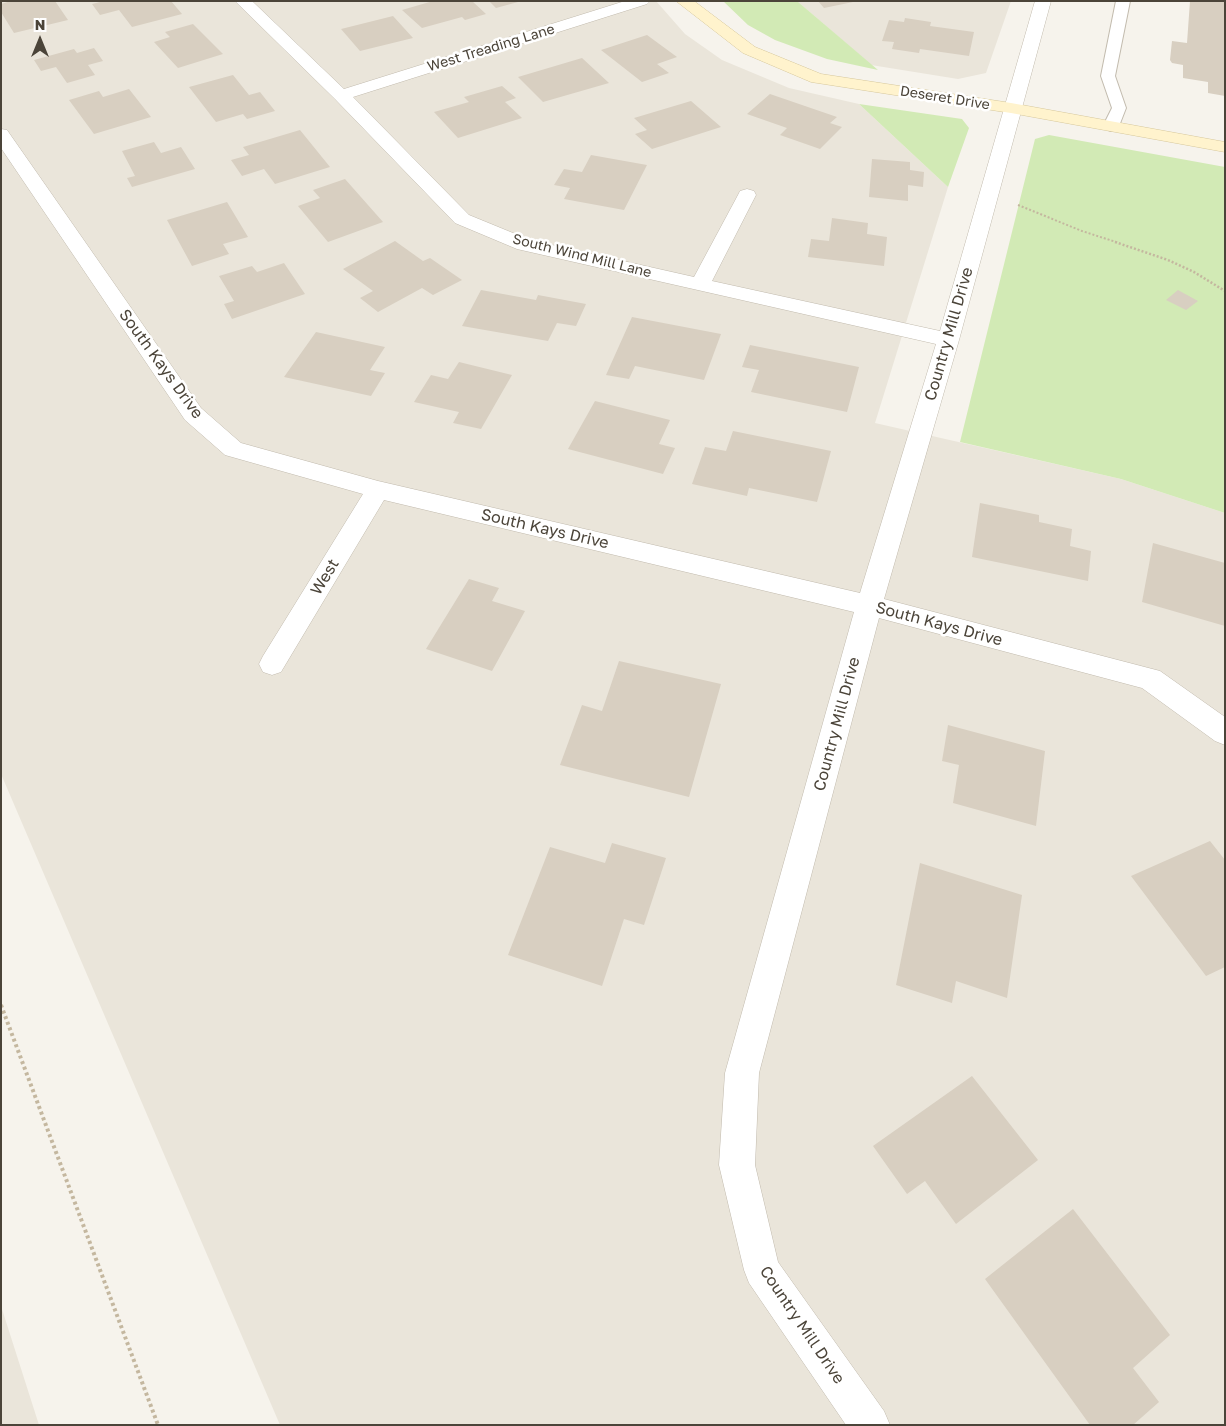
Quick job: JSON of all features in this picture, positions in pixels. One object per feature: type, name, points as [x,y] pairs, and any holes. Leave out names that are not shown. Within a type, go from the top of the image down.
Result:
[{"type":"street","name":"South Wind Mill Lane","points":[[243,1],[341,95],[462,219],[524,245],[948,340]]},
{"type":"street","name":"West Treading Lane","points":[[341,95],[642,1]]},
{"type":"street","name":"Deseret Drive","points":[[684,1],[749,50],[817,78],[1011,108],[1225,148]]},
{"type":"street","name":"Country Mill Drive","points":[[870,1425],[762,1270],[737,1165],[742,1073],[869,605],[948,340],[1042,1]]},
{"type":"street","name":"South Kays Drive","points":[[1,134],[193,414],[233,449],[378,490],[869,605],[1150,679],[1225,733]]},
{"type":"street","points":[[700,284],[746,195]]},
{"type":"street","name":"West","points":[[272,664],[378,490]]},
{"type":"lane","points":[[1111,126],[1119,108],[1108,76],[1123,1]]},
{"type":"path","points":[[992,183],[1019,205],[1082,231],[1168,260],[1194,272],[1225,291]]},
{"type":"path","points":[[1,1005],[158,1425]]},
{"type":"shaded area","points":[[1,1],[656,1],[685,34],[722,60],[789,88],[859,104],[948,187],[875,423],[1121,479],[1225,513],[1225,1425],[280,1425],[1,774]]},
{"type":"shaded area","points":[[797,1],[1011,1],[986,73],[958,79],[871,65]]},
{"type":"shaded area","points":[[1,1306],[39,1425],[1,1425]]},
{"type":"green space","points":[[723,1],[797,1],[878,70],[827,59],[775,40],[748,25]]},
{"type":"green space","points":[[859,104],[962,119],[969,128],[948,187]]},
{"type":"green space","points":[[1049,135],[1225,167],[1225,513],[1121,479],[960,442],[1035,139]]},
{"type":"building","points":[[11,1],[55,1],[68,20],[14,33],[1,12],[1,4]]},
{"type":"building","points":[[104,1],[171,1],[182,14],[132,27],[119,10],[100,15],[92,4]]},
{"type":"building","points":[[433,1],[472,1],[486,14],[465,20],[462,17],[422,28],[402,10]]},
{"type":"building","points":[[489,1],[518,1],[518,2],[496,8]]},
{"type":"building","points":[[818,1],[852,1],[853,2],[824,8]]},
{"type":"building","points":[[1190,1],[1225,1],[1225,96],[1208,93],[1208,82],[1183,78],[1183,65],[1172,63],[1170,60],[1172,41],[1187,43]]},
{"type":"building","points":[[393,16],[413,38],[360,51],[341,29]]},
{"type":"building","points":[[905,18],[931,22],[930,26],[974,32],[969,56],[920,49],[919,53],[892,49],[894,42],[882,41],[889,20],[904,22]]},
{"type":"building","points":[[193,24],[223,54],[178,68],[154,42],[170,37],[165,32]]},
{"type":"building","points":[[647,35],[677,57],[657,64],[669,73],[642,82],[601,50]]},
{"type":"building","points":[[94,48],[103,61],[88,65],[95,75],[67,83],[56,67],[41,71],[34,60],[74,49],[77,53]]},
{"type":"building","points":[[582,58],[609,83],[543,102],[518,77]]},
{"type":"building","points":[[233,75],[249,95],[260,92],[275,111],[247,119],[243,114],[216,122],[189,87]]},
{"type":"building","points":[[502,86],[516,98],[505,102],[522,118],[458,138],[434,112],[469,102],[464,97]]},
{"type":"building","points":[[129,89],[151,117],[94,134],[69,100],[99,91],[103,97]]},
{"type":"building","points":[[770,94],[837,117],[830,123],[842,127],[820,149],[780,135],[787,128],[747,114]]},
{"type":"building","points":[[691,101],[721,127],[652,149],[635,134],[647,130],[634,118]]},
{"type":"building","points":[[300,130],[330,167],[275,184],[264,169],[242,176],[231,160],[249,155],[243,147]]},
{"type":"building","points":[[154,142],[161,153],[181,147],[195,169],[132,187],[127,178],[135,176],[122,151]]},
{"type":"building","points":[[591,155],[647,165],[624,210],[564,199],[570,188],[554,185],[564,169],[582,172]]},
{"type":"building","points":[[872,159],[910,162],[910,170],[924,172],[923,187],[908,185],[908,201],[869,197]]},
{"type":"building","points":[[345,179],[383,222],[328,242],[298,206],[320,198],[313,190]]},
{"type":"building","points":[[227,202],[248,237],[223,244],[229,254],[192,266],[167,220]]},
{"type":"building","points":[[832,218],[868,223],[867,234],[887,237],[884,266],[808,257],[811,239],[829,241]]},
{"type":"building","points":[[395,241],[423,261],[430,258],[462,280],[433,295],[422,288],[378,312],[360,298],[373,291],[343,269]]},
{"type":"building","points":[[284,263],[305,294],[232,319],[224,304],[234,301],[219,276],[252,266],[257,272]]},
{"type":"building","points":[[481,290],[536,300],[538,295],[586,304],[576,326],[557,323],[548,341],[462,326]]},
{"type":"building","points":[[1178,290],[1198,301],[1186,310],[1166,300]]},
{"type":"building","points":[[632,317],[721,334],[704,380],[635,366],[629,379],[606,375]]},
{"type":"building","points":[[316,332],[385,347],[370,370],[385,373],[371,396],[284,377]]},
{"type":"building","points":[[750,345],[859,367],[847,412],[751,392],[759,370],[742,367]]},
{"type":"building","points":[[459,362],[512,375],[481,429],[453,423],[459,412],[414,402],[431,375],[448,379]]},
{"type":"building","points":[[595,401],[670,420],[659,444],[675,448],[663,474],[568,449]]},
{"type":"building","points":[[733,431],[831,451],[817,502],[749,488],[747,496],[692,484],[705,447],[726,451]]},
{"type":"building","points":[[980,503],[1039,515],[1039,522],[1072,529],[1070,546],[1091,551],[1088,581],[972,557]]},
{"type":"building","points":[[1153,543],[1225,563],[1225,626],[1142,602]]},
{"type":"building","points":[[469,579],[499,588],[492,601],[525,611],[492,671],[426,649]]},
{"type":"building","points":[[619,661],[721,684],[689,797],[560,765],[582,705],[602,711]]},
{"type":"building","points":[[948,725],[1045,751],[1036,826],[953,803],[959,765],[942,761]]},
{"type":"building","points":[[1210,841],[1225,860],[1225,967],[1206,976],[1131,876]]},
{"type":"building","points":[[612,843],[666,858],[644,925],[624,919],[602,986],[508,955],[550,847],[605,863]]},
{"type":"building","points":[[920,863],[1022,895],[1007,998],[956,981],[952,1003],[896,985]]},
{"type":"building","points":[[972,1076],[1038,1160],[956,1224],[925,1181],[907,1194],[873,1146]]},
{"type":"building","points":[[1073,1209],[1170,1335],[1133,1368],[1159,1402],[1133,1425],[1090,1425],[985,1279]]}]
